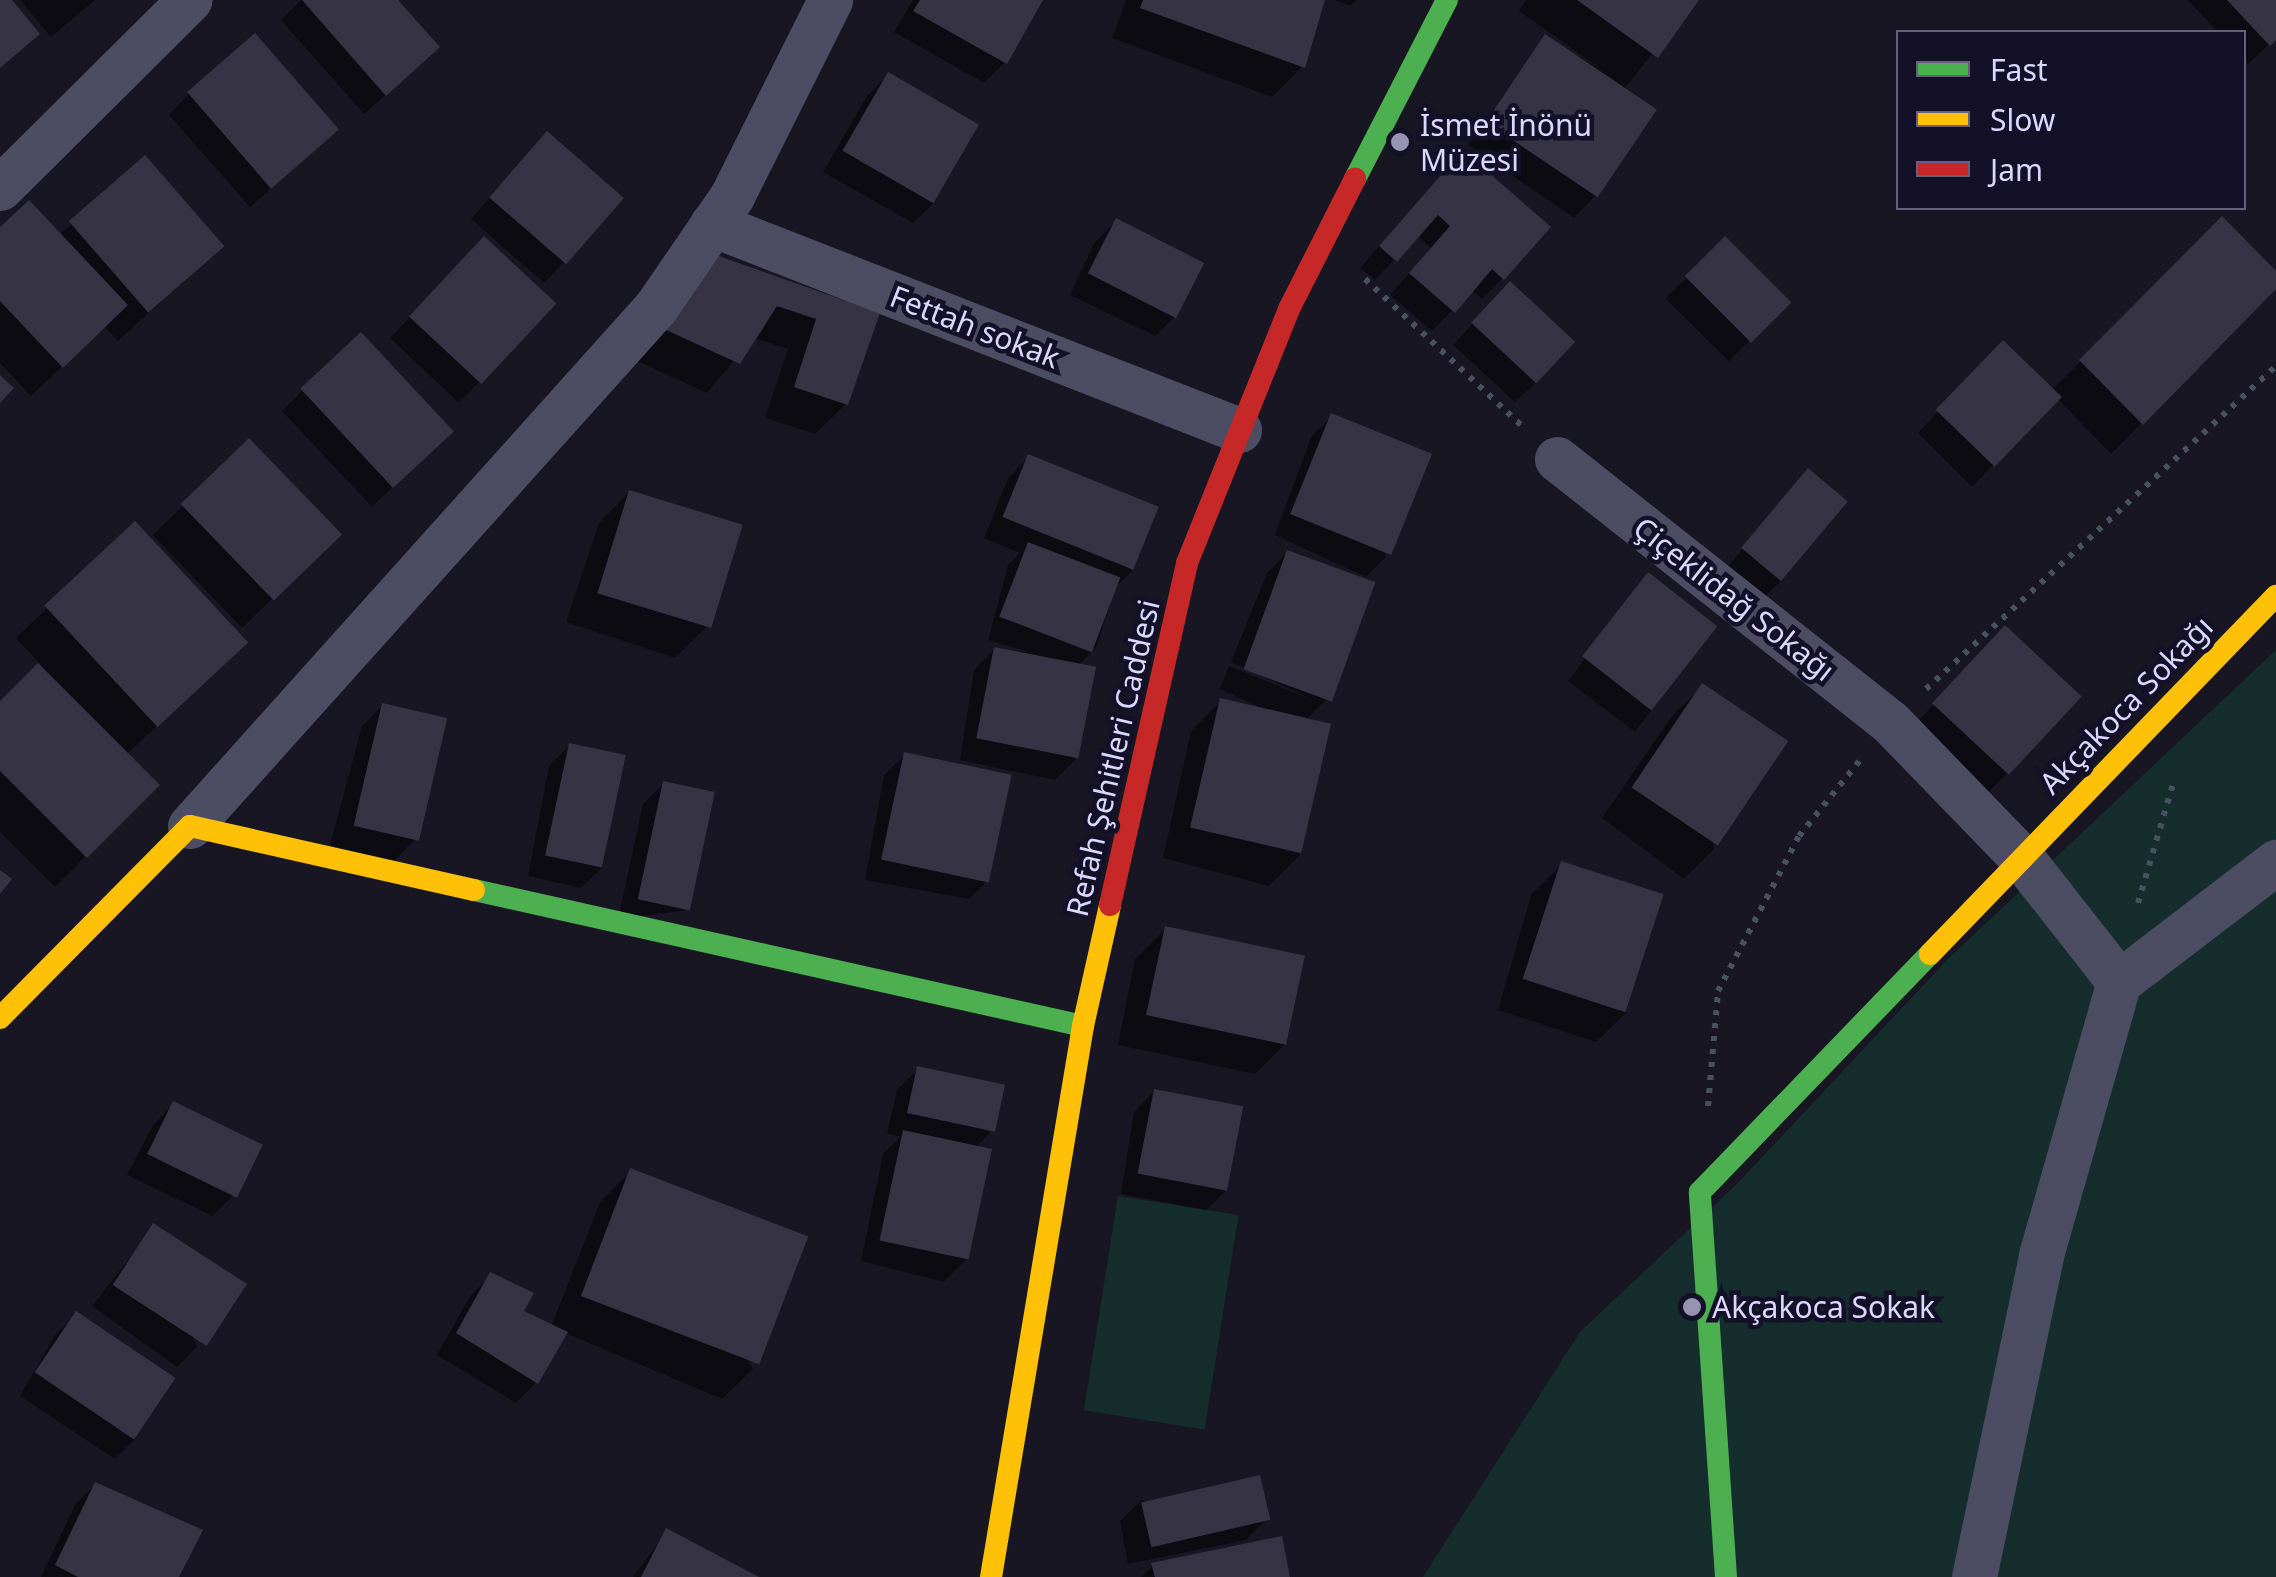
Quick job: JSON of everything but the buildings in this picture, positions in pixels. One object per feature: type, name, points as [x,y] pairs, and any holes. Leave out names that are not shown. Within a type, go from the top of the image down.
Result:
[{"type":"street","points":[[0,188],[189,0]]},
{"type":"street","points":[[0,1018],[190,826],[656,306],[712,224],[830,0]]},
{"type":"street","name":"Refah Şehitleri Caddesi","points":[[991,1577],[1083,1026],[1187,563],[1239,430],[1324,240],[1447,0]]},
{"type":"street","name":"Fettah sokak","points":[[712,224],[1239,430]]},
{"type":"street","name":"Çiçeklidağ Sokağı","points":[[1557,459],[1890,722],[2021,857],[2119,982]]},
{"type":"street","name":"Akçakoca Sokağı","points":[[1726,1577],[1700,1192],[2276,596]]},
{"type":"street","points":[[190,826],[1083,1026]]},
{"type":"street","points":[[1974,1577],[2041,1255],[2119,982],[2276,862]]},
{"type":"path","points":[[1324,240],[1557,459]]},
{"type":"path","points":[[2119,982],[2176,774]]},
{"type":"green space","points":[[2276,650],[2276,1577],[1423,1577],[1580,1332],[1736,1185],[1948,959]]},
{"type":"green space","points":[[1118,1196],[1238,1215],[1205,1429],[1084,1410]]},
{"type":"traffic: fast","points":[[1355,179],[1447,0]]},
{"type":"traffic: fast","points":[[474,890],[1083,1026]]},
{"type":"traffic: fast","points":[[1726,1577],[1700,1192],[1930,954]]},
{"type":"traffic: slow","points":[[1930,954],[2276,596]]},
{"type":"traffic: slow","points":[[0,1018],[190,826],[474,890]]},
{"type":"traffic: slow","points":[[991,1577],[1083,1026],[1110,905]]},
{"type":"traffic: jam","points":[[1110,905],[1187,563],[1290,307],[1355,179]]},
{"type":"place","name":"İsmet İnönü Müzesi","points":[[1400,142]]},
{"type":"place","name":"Akçakoca Sokak","points":[[1692,1307]]}]
